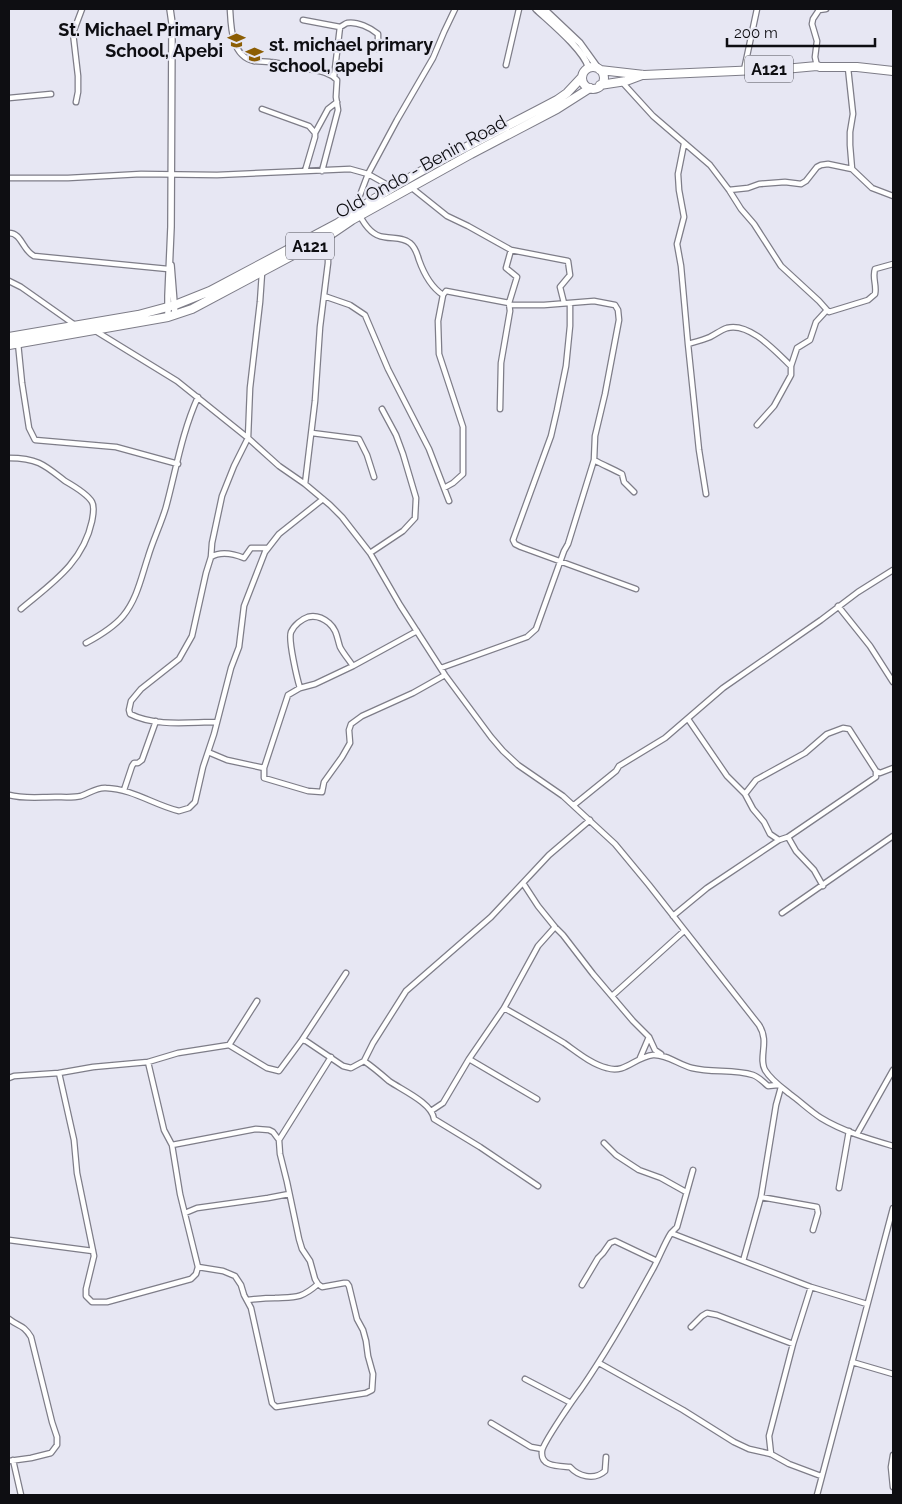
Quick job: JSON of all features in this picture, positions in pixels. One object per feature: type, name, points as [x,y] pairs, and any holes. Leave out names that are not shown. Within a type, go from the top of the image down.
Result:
[{"type":"main road","name":"Old Ondo - Benin Road","points":[[9,345],[140,315],[171,306],[210,291],[338,223],[394,188],[557,100],[567,93],[589,68],[644,75],[817,66],[893,71]]},
{"type":"main road","points":[[599,69],[604,79],[600,85]]},
{"type":"main road","name":"Old Ondo - Benin Road","points":[[9,337],[76,326],[90,327],[172,316],[192,310],[327,237],[357,212],[412,188],[471,154],[557,109],[590,88],[622,82],[644,75]]},
{"type":"main road","points":[[582,77],[584,84],[590,88]]},
{"type":"street","points":[[76,102],[78,76],[73,33],[82,9]]},
{"type":"street","points":[[171,306],[172,9]]},
{"type":"street","points":[[230,9],[230,30],[238,50],[245,56],[257,62],[272,62],[322,72],[337,80],[338,110],[322,171]]},
{"type":"street","points":[[443,295],[434,289],[423,270],[412,244],[397,237],[381,237],[374,233],[368,228],[357,212],[368,174],[433,58],[456,9]]},
{"type":"street","points":[[506,65],[519,9]]},
{"type":"street","points":[[536,9],[580,52],[589,68]]},
{"type":"street","points":[[544,9],[580,43],[599,69]]},
{"type":"street","points":[[744,70],[757,9]]},
{"type":"street","points":[[817,66],[815,57],[817,41],[812,24],[819,10],[826,9]]},
{"type":"street","points":[[303,20],[340,27],[347,23],[359,24],[374,30],[378,34],[378,49]]},
{"type":"street","points":[[334,77],[340,27]]},
{"type":"street","points":[[848,68],[853,114],[850,132],[852,169]]},
{"type":"street","points":[[622,82],[653,116],[710,165],[754,224],[781,266],[819,301],[826,310],[829,312],[868,300],[876,290],[875,269],[893,264]]},
{"type":"street","points":[[9,98],[51,94]]},
{"type":"street","points":[[305,171],[315,133],[328,109],[337,102]]},
{"type":"street","points":[[262,109],[309,126],[315,133]]},
{"type":"street","points":[[684,144],[678,174],[684,217],[678,244],[699,450],[706,494]]},
{"type":"street","points":[[729,190],[748,188],[759,184],[784,182],[801,184],[806,181],[817,167],[828,164],[852,169],[872,188],[893,196]]},
{"type":"street","points":[[9,178],[356,170],[368,174],[394,188]]},
{"type":"street","points":[[412,188],[447,216],[511,250],[568,261],[570,275],[560,287],[564,303]]},
{"type":"street","points":[[9,233],[14,233],[18,236],[27,252],[34,256],[168,269]]},
{"type":"street","points":[[305,484],[317,382],[320,327],[328,255],[327,237]]},
{"type":"street","points":[[500,409],[501,363],[510,311],[509,304],[516,277],[506,268],[511,250]]},
{"type":"street","points":[[170,261],[168,269],[172,316]]},
{"type":"street","points":[[217,722],[142,719],[130,714],[129,706],[141,689],[179,659],[192,636],[211,557],[212,543],[222,496],[248,438],[250,388],[262,273]]},
{"type":"street","points":[[9,281],[21,287],[76,326]]},
{"type":"street","points":[[441,668],[527,637],[536,629],[568,544],[594,460],[595,436],[618,328],[618,310],[615,305],[600,301],[524,306],[510,305],[446,291],[443,295],[438,322],[439,354],[463,427],[464,474],[444,488]]},
{"type":"street","points":[[324,296],[350,304],[365,315],[388,369],[429,449],[449,501]]},
{"type":"street","points":[[570,303],[566,366],[557,410],[550,436],[512,540],[514,544],[521,548],[636,589]]},
{"type":"street","points":[[757,425],[774,406],[791,376],[797,348],[810,340],[816,322],[826,310]]},
{"type":"street","points":[[90,327],[177,381],[248,438],[279,466],[305,484],[342,517],[370,553],[400,605],[445,675],[503,751],[518,765],[551,787],[574,806],[626,856],[763,1032],[764,1068],[779,1086],[822,1118],[849,1131],[893,1146]]},
{"type":"street","points":[[688,344],[708,338],[726,329],[741,327],[758,337],[792,366]]},
{"type":"street","points":[[18,344],[29,428],[35,440],[116,447],[178,464]]},
{"type":"street","points":[[86,643],[118,621],[136,596],[166,508],[171,482],[178,464],[190,414],[198,398]]},
{"type":"street","points":[[370,553],[403,531],[415,518],[416,498],[396,435],[382,409]]},
{"type":"street","points":[[312,433],[359,439],[367,454],[374,478]]},
{"type":"street","points":[[9,458],[39,463],[92,502],[94,510],[90,530],[82,550],[57,580],[21,609]]},
{"type":"street","points":[[594,460],[622,474],[624,482],[634,492]]},
{"type":"street","points":[[9,795],[28,798],[76,797],[93,792],[98,788],[124,790],[179,811],[189,808],[195,802],[230,668],[239,647],[244,606],[267,548],[279,534],[323,499]]},
{"type":"street","points":[[211,557],[216,554],[233,554],[244,558],[251,548],[267,548]]},
{"type":"street","points":[[574,806],[616,771],[619,766],[653,746],[688,720],[724,688],[858,592],[893,570]]},
{"type":"street","points":[[838,606],[870,646],[893,681]]},
{"type":"street","points":[[300,688],[295,670],[290,632],[303,619],[314,616],[322,618],[330,624],[337,633],[340,647],[353,666]]},
{"type":"street","points":[[417,631],[353,666],[315,684],[300,688],[286,697],[283,713],[264,768],[264,778],[322,792],[324,782],[342,758],[350,743],[349,730],[351,724],[362,716],[413,694],[445,675]]},
{"type":"street","points":[[688,720],[728,776],[745,794],[770,834],[779,840]]},
{"type":"street","points":[[124,790],[132,766],[134,763],[142,760],[156,721]]},
{"type":"street","points":[[672,916],[706,888],[779,840],[788,837],[871,781],[876,776],[876,771],[850,729],[843,728],[827,734],[805,753],[756,780],[745,794]]},
{"type":"street","points":[[208,752],[227,760],[264,768]]},
{"type":"street","points":[[876,771],[880,772],[893,768]]},
{"type":"street","points":[[302,1040],[348,1068],[364,1061],[406,991],[491,917],[549,855],[590,820]]},
{"type":"street","points":[[782,913],[893,836]]},
{"type":"street","points":[[788,837],[796,851],[814,870],[823,886]]},
{"type":"street","points":[[524,883],[538,906],[555,927],[633,1021],[649,1037],[655,1050],[679,1064],[692,1068],[747,1074],[756,1076],[768,1086],[779,1086]]},
{"type":"street","points":[[431,1111],[443,1104],[469,1059],[504,1008],[538,946],[555,927]]},
{"type":"street","points":[[612,996],[684,931]]},
{"type":"street","points":[[9,1078],[148,1062],[178,1053],[229,1044],[267,1068],[279,1071],[346,973]]},
{"type":"street","points":[[229,1044],[257,1001]]},
{"type":"street","points":[[504,1008],[601,1066],[612,1069],[624,1068],[650,1055],[664,1056]]},
{"type":"street","points":[[640,1059],[649,1037]]},
{"type":"street","points":[[279,1140],[331,1058]]},
{"type":"street","points":[[469,1059],[538,1099]]},
{"type":"street","points":[[364,1061],[431,1111],[434,1119],[538,1186]]},
{"type":"street","points":[[59,1073],[74,1140],[77,1173],[94,1256],[86,1288],[86,1296],[94,1303],[107,1302],[191,1279],[196,1274],[198,1267],[180,1194],[172,1145],[164,1130],[148,1062]]},
{"type":"street","points":[[857,1134],[892,1073]]},
{"type":"street","points":[[743,1261],[760,1197],[779,1086]]},
{"type":"street","points":[[172,1145],[263,1128],[273,1132],[279,1140],[280,1154],[299,1239],[302,1249],[310,1261],[318,1284],[322,1287],[347,1283],[349,1286],[357,1319],[364,1334],[368,1350],[373,1374],[372,1390],[366,1393],[276,1406],[272,1403],[252,1313],[241,1285],[235,1276],[223,1271],[198,1267]]},
{"type":"street","points":[[839,1188],[849,1131]]},
{"type":"street","points":[[604,1143],[616,1155],[638,1170],[661,1178],[686,1192]]},
{"type":"street","points":[[606,1457],[605,1472],[584,1476],[576,1473],[570,1467],[546,1463],[543,1460],[542,1449],[599,1363],[671,1233],[677,1227],[693,1170]]},
{"type":"street","points":[[185,1213],[197,1208],[289,1194]]},
{"type":"street","points":[[760,1197],[817,1208],[818,1213],[813,1230]]},
{"type":"street","points":[[817,1495],[893,1208]]},
{"type":"street","points":[[671,1233],[811,1287],[867,1304]]},
{"type":"street","points":[[9,1240],[93,1251]]},
{"type":"street","points":[[582,1285],[598,1258],[604,1254],[610,1243],[615,1241],[657,1261]]},
{"type":"street","points":[[247,1300],[291,1298],[303,1295],[318,1284]]},
{"type":"street","points":[[771,1454],[770,1436],[793,1344],[811,1287]]},
{"type":"street","points":[[691,1327],[708,1313],[793,1344]]},
{"type":"street","points":[[9,1319],[15,1324],[26,1328],[31,1337],[57,1437],[57,1445],[51,1453],[11,1461],[21,1495]]},
{"type":"street","points":[[852,1362],[893,1374]]},
{"type":"street","points":[[599,1363],[683,1410],[734,1442],[749,1449],[771,1454],[789,1464],[821,1476]]},
{"type":"street","points":[[525,1380],[571,1403]]},
{"type":"street","points":[[491,1423],[531,1447],[542,1449]]},
{"type":"street","points":[[893,1455],[891,1467],[893,1487]]},
{"type":"place","name":"St. Michael Primary School, Apebi","points":[[237,40]]},
{"type":"place","name":"st. michael primary school, apebi","points":[[255,55]]}]
